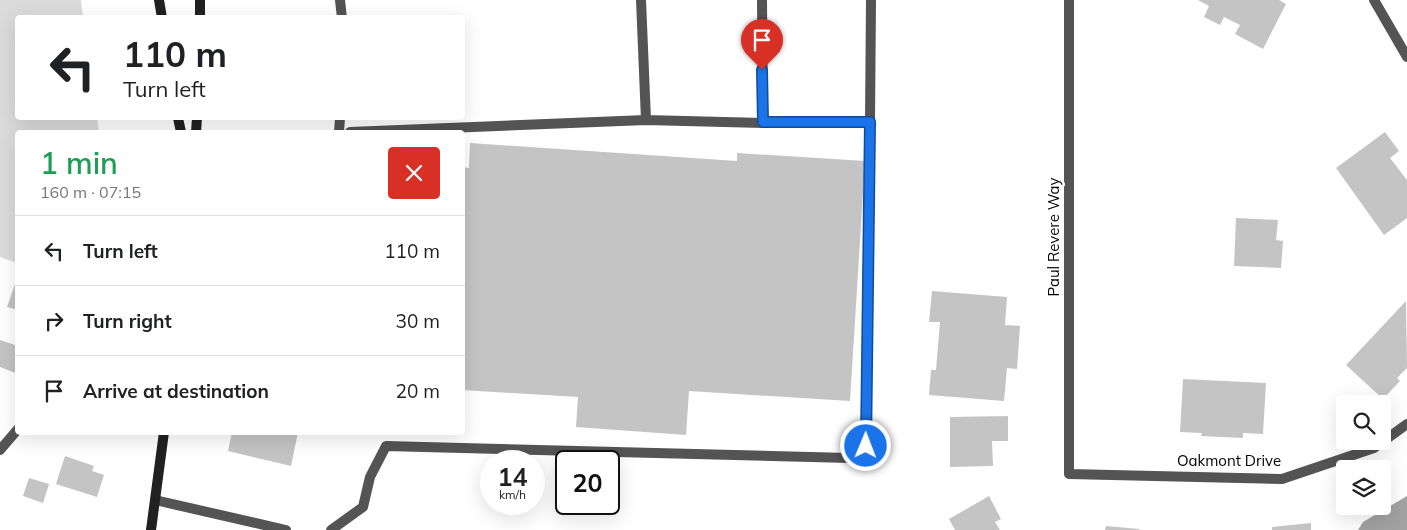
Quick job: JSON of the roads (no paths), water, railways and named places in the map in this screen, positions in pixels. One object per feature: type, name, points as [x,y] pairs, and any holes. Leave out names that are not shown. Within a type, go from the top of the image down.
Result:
[{"type":"main road","points":[[159,0],[162,15]]},
{"type":"main road","points":[[200,0],[200,15]]},
{"type":"main road","points":[[151,530],[164,435]]},
{"type":"street","points":[[340,0],[342,15]]},
{"type":"street","points":[[641,0],[646,120]]},
{"type":"street","points":[[762,0],[763,122]]},
{"type":"street","points":[[331,530],[363,507],[370,478],[386,446],[849,458],[866,446],[871,0]]},
{"type":"street","name":"Paul Revere Way","points":[[1069,0],[1069,474]]},
{"type":"street","points":[[1374,0],[1407,57]]},
{"type":"street","points":[[399,130],[646,120],[870,122]]},
{"type":"street","name":"Oakmont Drive","points":[[1069,474],[1282,479],[1374,448],[1407,424]]},
{"type":"street","points":[[0,450],[15,432]]},
{"type":"street","points":[[155,500],[286,530]]}]
